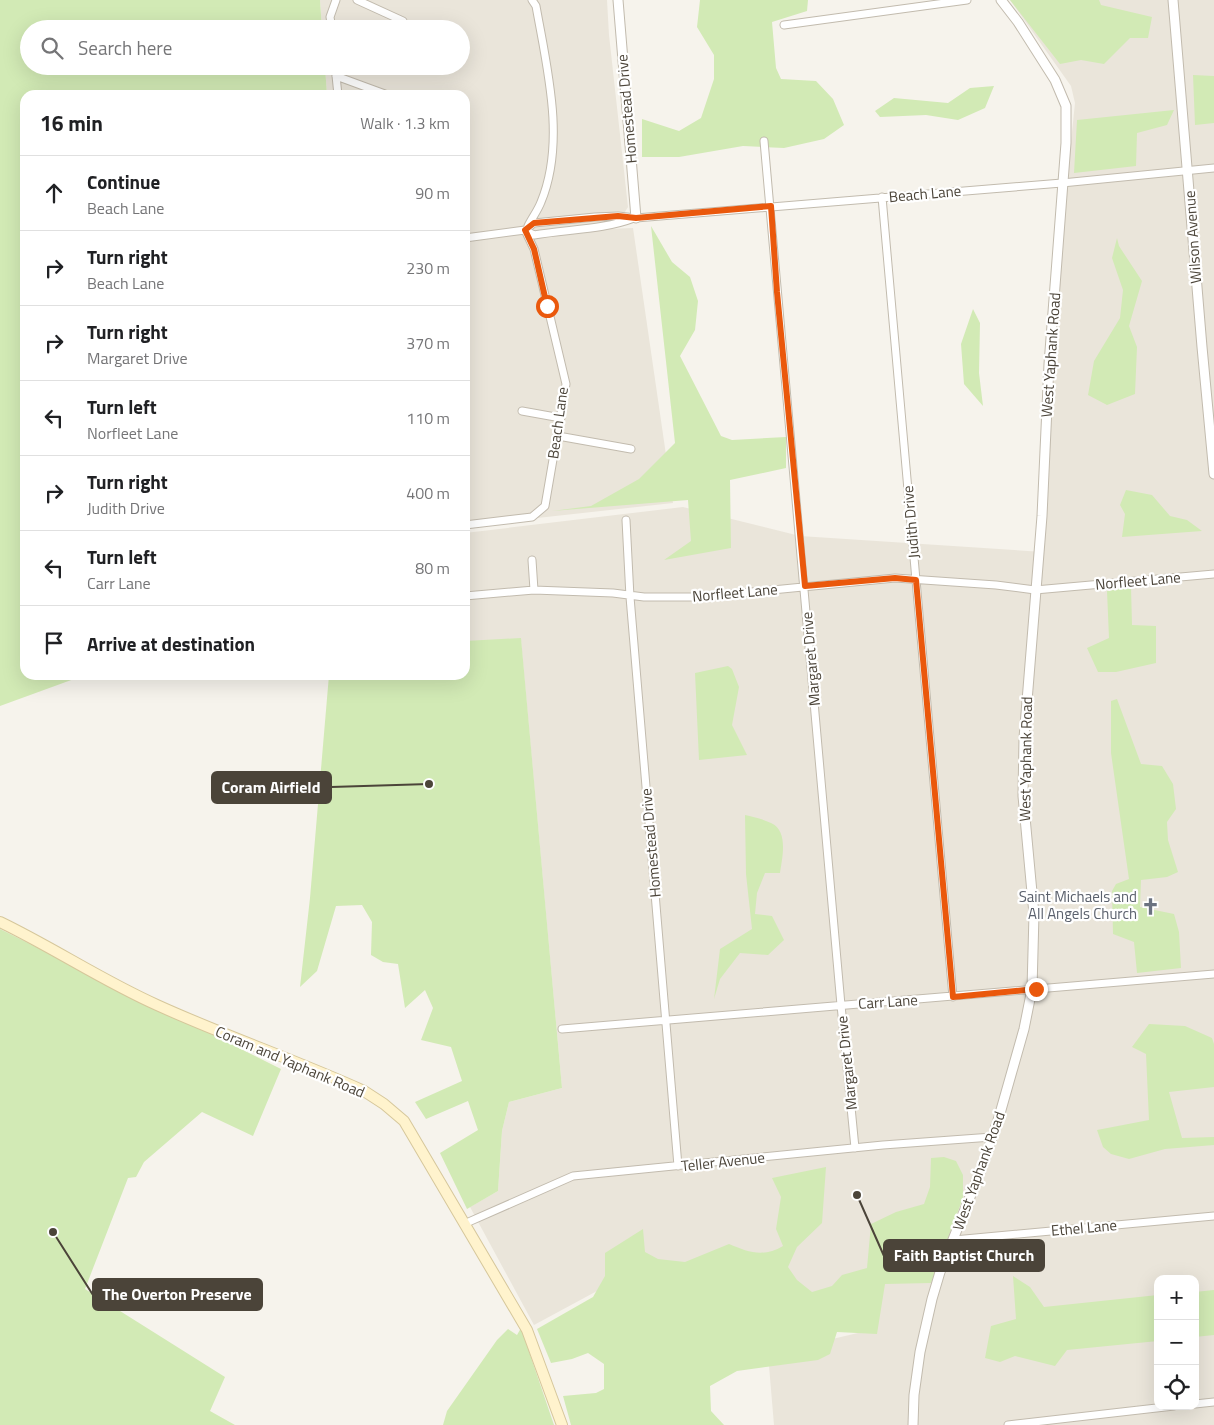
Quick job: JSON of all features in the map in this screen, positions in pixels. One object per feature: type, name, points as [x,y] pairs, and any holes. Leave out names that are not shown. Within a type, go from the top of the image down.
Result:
[{"type":"main road","name":"Coram and Yaphank Road","points":[[0,922],[37,940],[112,984],[234,1038],[349,1084],[372,1096],[404,1121],[527,1330],[562,1425]]},
{"type":"street","points":[[331,20],[330,16],[336,0]]},
{"type":"street","points":[[357,0],[401,20]]},
{"type":"street","points":[[525,230],[541,202],[545,189],[552,160],[554,128],[548,72],[536,6],[532,0]]},
{"type":"street","name":"Homestead Drive","points":[[618,0],[636,218]]},
{"type":"street","points":[[784,25],[967,0]]},
{"type":"street","name":"West Yaphank Road","points":[[913,1425],[914,1395],[920,1352],[932,1299],[940,1272],[992,1138],[1024,1029],[1032,989],[1034,914],[1023,796],[1024,738],[1042,516],[1049,364],[1066,144],[1066,106],[1056,80],[1018,22],[1001,0]]},
{"type":"street","name":"Wilson Avenue","points":[[1173,0],[1214,474]]},
{"type":"street","points":[[337,90],[336,76],[374,90]]},
{"type":"street","name":"Margaret Drive","points":[[764,141],[855,1148]]},
{"type":"street","name":"Beach Lane","points":[[470,237],[525,230],[534,223],[602,217],[636,218],[1062,183],[1214,168]]},
{"type":"street","name":"Judith Drive","points":[[882,197],[953,997]]},
{"type":"street","name":"Beach Lane","points":[[525,230],[534,235],[619,224],[636,218]]},
{"type":"street","name":"Beach Lane","points":[[470,524],[532,517],[544,506],[558,436],[566,384],[534,249],[525,230]]},
{"type":"street","points":[[522,411],[561,418]]},
{"type":"street","points":[[558,436],[631,449]]},
{"type":"street","name":"Homestead Drive","points":[[626,520],[630,596],[678,1166]]},
{"type":"street","points":[[532,560],[534,590]]},
{"type":"street","name":"Norfleet Lane","points":[[470,596],[534,590],[613,593],[630,596],[700,597],[895,578],[996,585],[1035,590],[1214,574]]},
{"type":"street","name":"Carr Lane","points":[[562,1029],[1214,974]]},
{"type":"street","name":"Teller Avenue","points":[[464,1224],[573,1176],[855,1148],[992,1138]]},
{"type":"street","name":"Ethel Lane","points":[[954,1240],[1214,1216]]},
{"type":"street","points":[[1199,1404],[1214,1402]]},
{"type":"street","points":[[1008,1425],[1154,1408]]},
{"type":"shaded area","points":[[320,0],[607,0],[609,35],[628,207],[623,215],[606,216],[607,229],[633,228],[673,503],[470,525],[470,90],[327,90],[326,75],[470,75],[470,20],[321,20]]},
{"type":"shaded area","points":[[1010,0],[1214,0],[1214,1425],[774,1425],[768,1354],[875,1329],[597,1291],[534,1325],[470,1207],[498,1191],[502,1131],[509,1102],[562,1088],[521,641],[470,645],[470,532],[683,507],[800,536],[1043,552],[1066,190],[1075,103],[1071,86]]},
{"type":"green space","points":[[0,0],[320,0],[321,20],[20,20],[20,75],[326,75],[327,90],[20,90],[20,680],[71,680],[0,706]]},
{"type":"green space","points":[[700,0],[808,0],[807,11],[772,22],[776,68],[781,79],[816,81],[833,99],[844,125],[824,139],[784,148],[743,146],[679,157],[642,157],[642,119],[679,131],[701,118],[714,79],[714,55],[697,27]]},
{"type":"green space","points":[[1010,0],[1099,0],[1101,5],[1152,17],[1148,38],[1130,38],[1104,64],[1081,60],[1060,64]]},
{"type":"green space","points":[[1193,75],[1214,76],[1214,123],[1195,125]]},
{"type":"green space","points":[[994,86],[985,108],[958,120],[926,115],[880,117],[875,111],[894,98],[948,103],[970,88]]},
{"type":"green space","points":[[1174,110],[1167,125],[1137,133],[1136,166],[1074,173],[1077,120]]},
{"type":"green space","points":[[651,226],[672,262],[690,277],[698,301],[695,330],[680,356],[721,436],[732,440],[786,437],[786,468],[730,480],[731,548],[664,560],[691,541],[688,500],[552,511],[591,506],[639,479],[675,443]]},
{"type":"green space","points":[[1117,238],[1119,246],[1142,281],[1129,326],[1137,347],[1135,394],[1107,405],[1088,395],[1094,361],[1120,318],[1123,290],[1112,258]]},
{"type":"green space","points":[[973,309],[980,323],[979,373],[983,406],[964,384],[961,344]]},
{"type":"green space","points":[[1126,490],[1152,495],[1170,516],[1187,520],[1202,531],[1122,537],[1125,514],[1120,505]]},
{"type":"green space","points":[[1131,587],[1132,625],[1156,626],[1156,663],[1116,672],[1098,672],[1087,648],[1109,638],[1107,591]]},
{"type":"green space","points":[[521,638],[562,1088],[509,1102],[502,1131],[498,1191],[467,1209],[440,1153],[478,1130],[468,1101],[426,1119],[415,1102],[462,1081],[451,1047],[421,1040],[433,1008],[425,990],[405,1008],[398,964],[383,962],[371,955],[372,922],[362,905],[336,906],[317,971],[300,987],[310,898],[329,680],[470,680],[470,641]]},
{"type":"green space","points":[[728,666],[732,669],[739,687],[732,725],[747,755],[699,760],[695,673]]},
{"type":"green space","points":[[1117,699],[1141,764],[1162,766],[1173,784],[1176,809],[1167,822],[1168,840],[1178,872],[1167,877],[1141,880],[1140,907],[1174,914],[1179,932],[1181,968],[1137,973],[1134,942],[1113,934],[1112,891],[1116,884],[1129,879],[1111,753],[1111,701]]},
{"type":"green space","points":[[745,815],[771,823],[777,827],[782,838],[783,853],[780,873],[765,873],[757,893],[755,914],[772,916],[784,940],[768,955],[740,953],[720,979],[714,999],[720,949],[752,929],[746,874]]},
{"type":"green space","points":[[0,929],[281,1069],[253,1136],[202,1112],[144,1162],[136,1177],[128,1178],[85,1289],[225,1377],[210,1411],[235,1425],[0,1425]]},
{"type":"green space","points":[[1149,1024],[1185,1026],[1212,1038],[1214,1044],[1214,1087],[1169,1092],[1182,1138],[1214,1137],[1214,1145],[1165,1149],[1129,1159],[1111,1154],[1103,1147],[1097,1130],[1149,1120],[1146,1054],[1132,1047]]},
{"type":"green space","points":[[944,1157],[956,1161],[963,1175],[963,1198],[931,1283],[885,1284],[877,1334],[837,1332],[830,1354],[818,1360],[737,1371],[710,1386],[711,1411],[724,1425],[571,1425],[563,1396],[596,1393],[604,1389],[604,1364],[588,1353],[572,1359],[551,1363],[537,1329],[593,1297],[605,1276],[605,1253],[643,1229],[645,1252],[658,1259],[685,1262],[729,1244],[762,1253],[776,1250],[783,1246],[776,1229],[781,1197],[772,1178],[826,1167],[822,1223],[797,1247],[788,1267],[797,1280],[812,1292],[832,1286],[842,1275],[867,1268],[871,1224],[896,1212],[924,1204],[930,1187],[931,1158]]},
{"type":"green space","points":[[1013,1276],[1030,1287],[1044,1307],[1154,1295],[1154,1341],[1067,1350],[1055,1366],[1015,1356],[1000,1362],[985,1358],[991,1326],[1016,1319]]},
{"type":"green space","points":[[1214,1290],[1214,1335],[1199,1337],[1199,1292]]},
{"type":"green space","points":[[521,1328],[554,1425],[443,1425],[447,1411],[497,1340],[508,1329],[517,1335]]},
{"type":"place","name":"Coram Airfield","points":[[429,784]]},
{"type":"place","name":"Saint Michaels and All Angels Church","points":[[1151,906]]},
{"type":"place","name":"Faith Baptist Church","points":[[857,1195]]},
{"type":"place","name":"The Overton Preserve","points":[[53,1232]]},
{"type":"route","points":[[547,306],[534,249],[525,230],[534,223],[595,217],[618,216],[636,218],[771,206],[777,292],[805,586],[895,578],[916,580],[953,997],[1036,989]]}]
